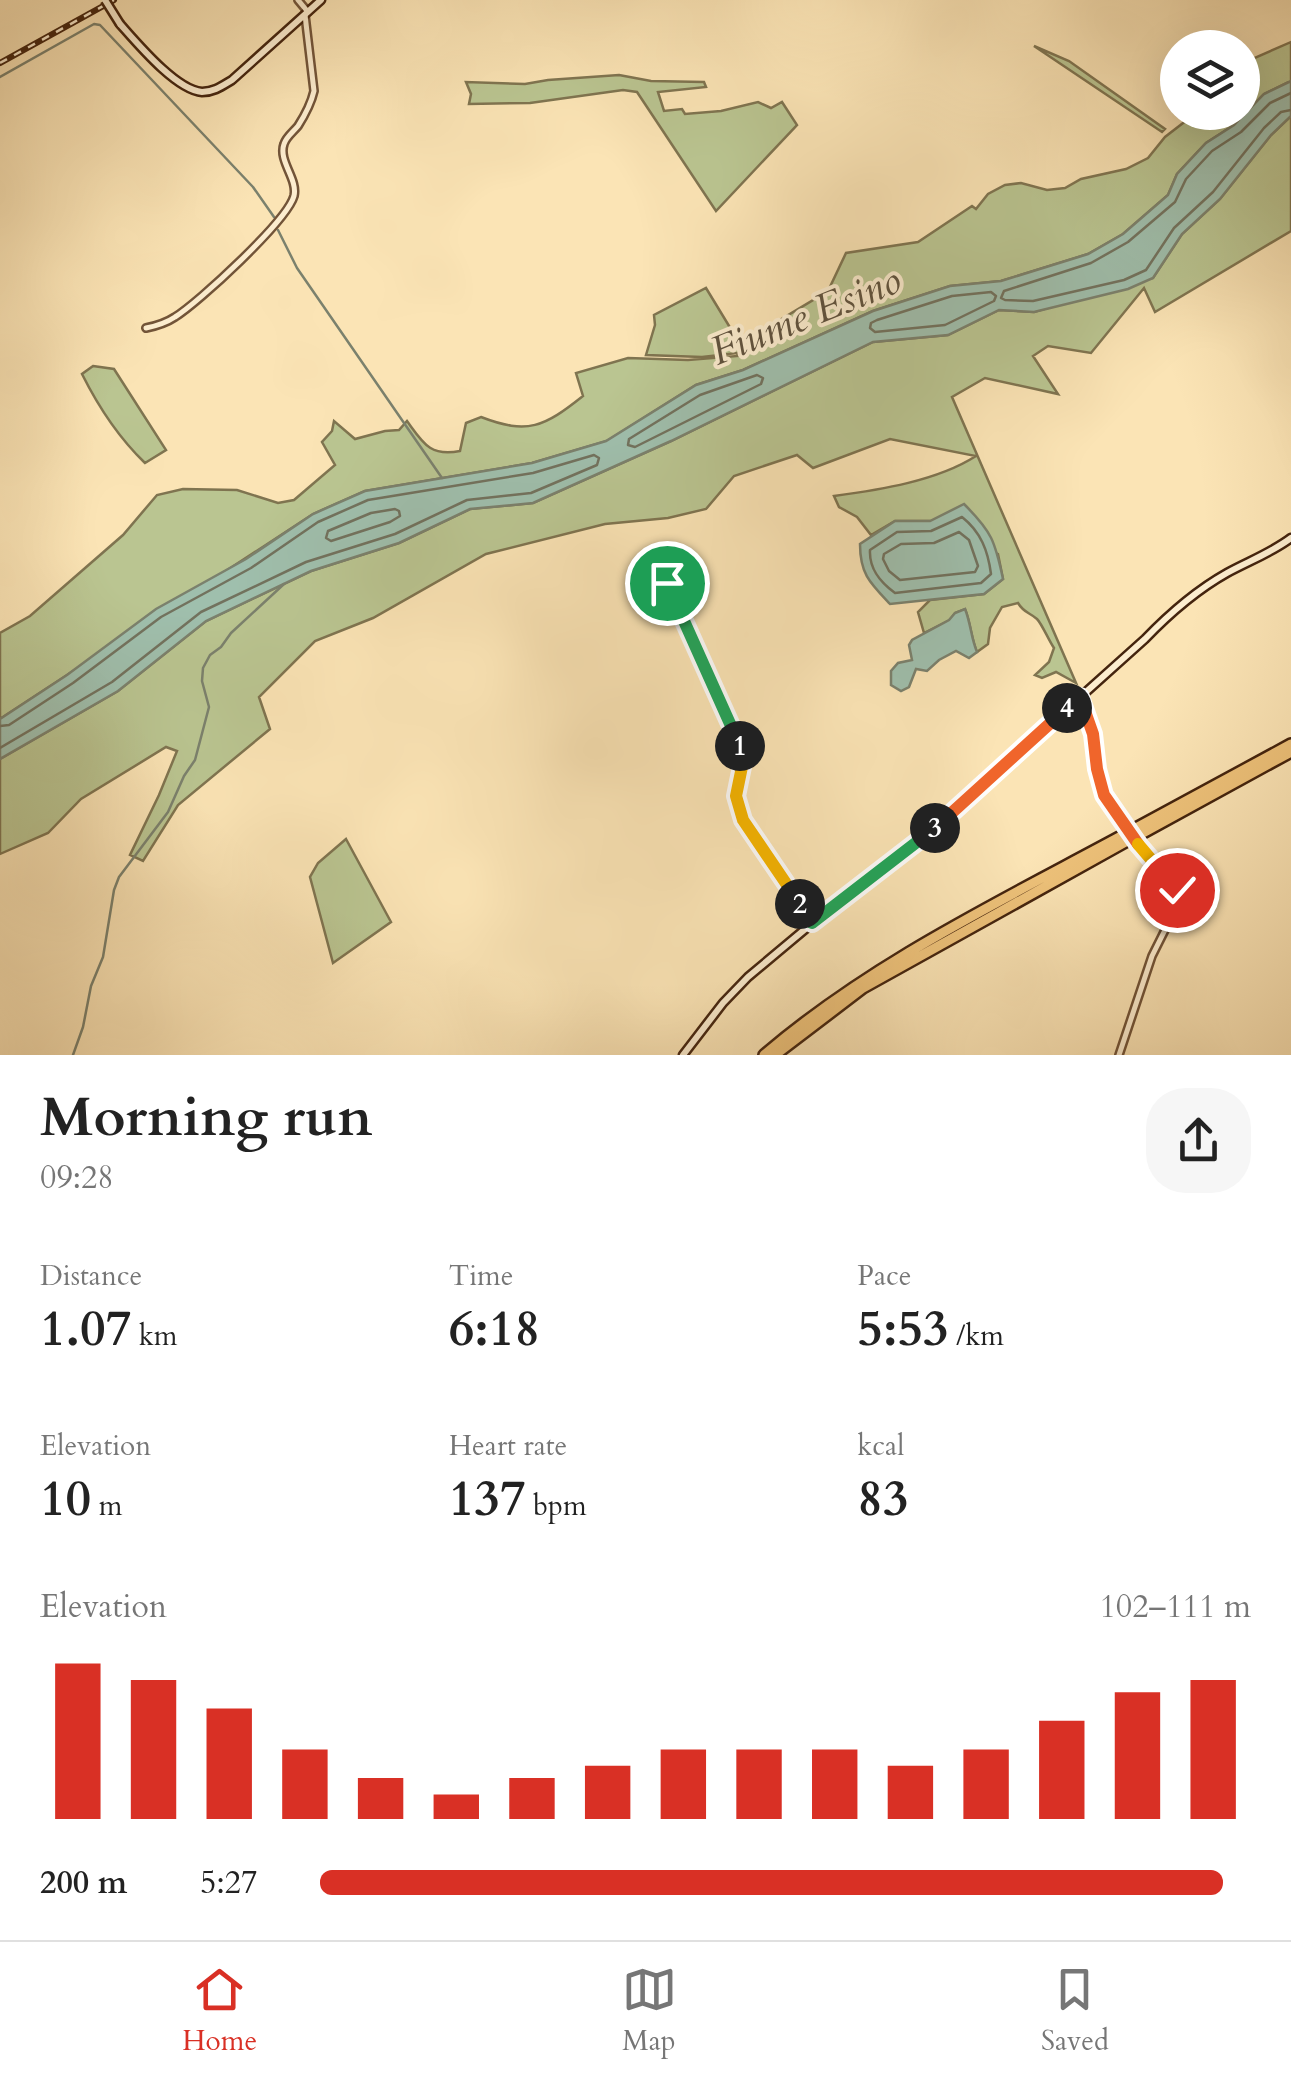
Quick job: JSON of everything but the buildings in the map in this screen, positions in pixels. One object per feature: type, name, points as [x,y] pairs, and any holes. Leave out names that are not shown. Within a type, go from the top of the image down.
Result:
[{"type":"highway","points":[[764,1055],[859,982],[1291,744]]},
{"type":"highway","points":[[1138,831],[1291,752]]},
{"type":"highway","points":[[776,1055],[863,988],[1127,837]]},
{"type":"main road","points":[[105,0],[120,24],[183,86],[198,92],[208,92],[232,80],[321,0]]},
{"type":"main road","points":[[684,1055],[722,1003],[748,977],[921,840],[1179,605],[1291,538]]},
{"type":"street","points":[[146,328],[174,318],[191,306],[264,237],[294,196],[282,146],[311,103],[314,91],[306,14],[298,0]]},
{"type":"street","points":[[667,583],[744,757],[736,796],[743,820],[812,923]]},
{"type":"street","points":[[1080,697],[1093,734],[1104,795],[1177,890],[1177,906],[1152,956],[1118,1055]]},
{"type":"green space","points":[[1291,42],[1291,81],[1260,98],[1260,56]]},
{"type":"green space","points":[[1034,46],[1069,61],[1160,125],[1162,132]]},
{"type":"green space","points":[[619,75],[651,81],[704,82],[706,87],[658,92],[664,111],[721,111],[758,102],[771,108],[782,102],[797,125],[716,211],[637,92],[623,90],[530,103],[469,104],[471,94],[466,82],[525,84]]},
{"type":"green space","points":[[1291,116],[1291,231],[1155,312],[1144,288],[1091,353],[1048,346],[1033,356],[1058,394],[985,378],[952,397],[1076,683],[1056,672],[1042,678],[1035,675],[1049,662],[1054,648],[1039,621],[1018,603],[1002,607],[990,628],[988,644],[977,652],[965,609],[924,633],[918,612],[930,600],[984,594],[1003,579],[998,554],[930,521],[895,521],[871,535],[857,517],[839,507],[834,496],[926,478],[976,456],[890,439],[813,468],[797,455],[734,476],[706,509],[668,518],[605,524],[486,554],[373,618],[315,641],[259,697],[270,729],[178,805],[143,861],[130,855],[177,751],[166,747],[81,799],[48,833],[0,854],[0,759],[118,691],[206,621],[311,571],[399,543],[470,509],[533,503],[671,441],[873,342],[948,335],[999,310],[1034,312],[1153,278],[1182,234],[1220,199]]},
{"type":"green space","points":[[1174,130],[1226,130],[1206,143],[1177,174],[1168,195],[1123,234],[1088,254],[1001,281],[950,286],[873,311],[743,370],[696,385],[607,441],[532,463],[365,491],[313,514],[0,719],[0,633],[30,616],[123,535],[157,495],[183,489],[237,490],[278,503],[294,500],[335,465],[322,442],[332,431],[334,421],[355,439],[399,430],[407,421],[434,450],[460,451],[466,423],[481,417],[524,426],[557,415],[583,396],[576,373],[628,358],[688,360],[738,356],[646,355],[654,315],[706,288],[740,344],[828,291],[846,253],[918,242],[972,206],[976,209],[988,194],[1005,185],[1065,188],[1081,179],[1126,169],[1148,158]]},
{"type":"green space","points":[[93,366],[114,369],[166,450],[145,463],[126,443],[82,374]]},
{"type":"green space","points":[[346,839],[391,922],[333,963],[310,877],[318,863]]},
{"type":"water","points":[[1291,81],[1291,116],[1220,199],[1182,234],[1153,278],[1128,289],[1034,312],[999,310],[948,335],[873,342],[671,441],[533,503],[470,509],[399,543],[311,571],[206,621],[118,691],[0,759],[0,719],[156,609],[246,559],[313,514],[365,491],[532,463],[606,441],[696,385],[743,370],[873,311],[950,286],[1001,281],[1088,254],[1123,234],[1168,195],[1177,174],[1206,143],[1226,130],[1260,130],[1260,98]]},
{"type":"water","points":[[964,504],[991,538],[1003,579],[984,594],[890,604],[868,577],[860,544],[895,521],[930,521]]},
{"type":"water","points":[[965,609],[977,652],[969,658],[956,651],[927,671],[916,669],[909,687],[901,691],[891,685],[891,671],[898,663],[912,660],[912,640]]},
{"type":"waterway","points":[[0,77],[94,24],[100,25],[253,187],[274,217]]},
{"type":"waterway","points":[[278,230],[297,268],[442,478]]},
{"type":"waterway","points":[[73,1055],[103,957],[119,877],[168,812],[195,760],[209,707],[203,668],[231,633],[284,584]]},
{"type":"railway","points":[[0,63],[114,0]]},
{"type":"route","points":[[667,583],[744,757],[736,796],[743,820],[812,923],[921,840],[1080,697],[1093,734],[1104,795],[1177,890]]},
{"type":"water label","name":"Fiume Esino","points":[[806,316]]}]
